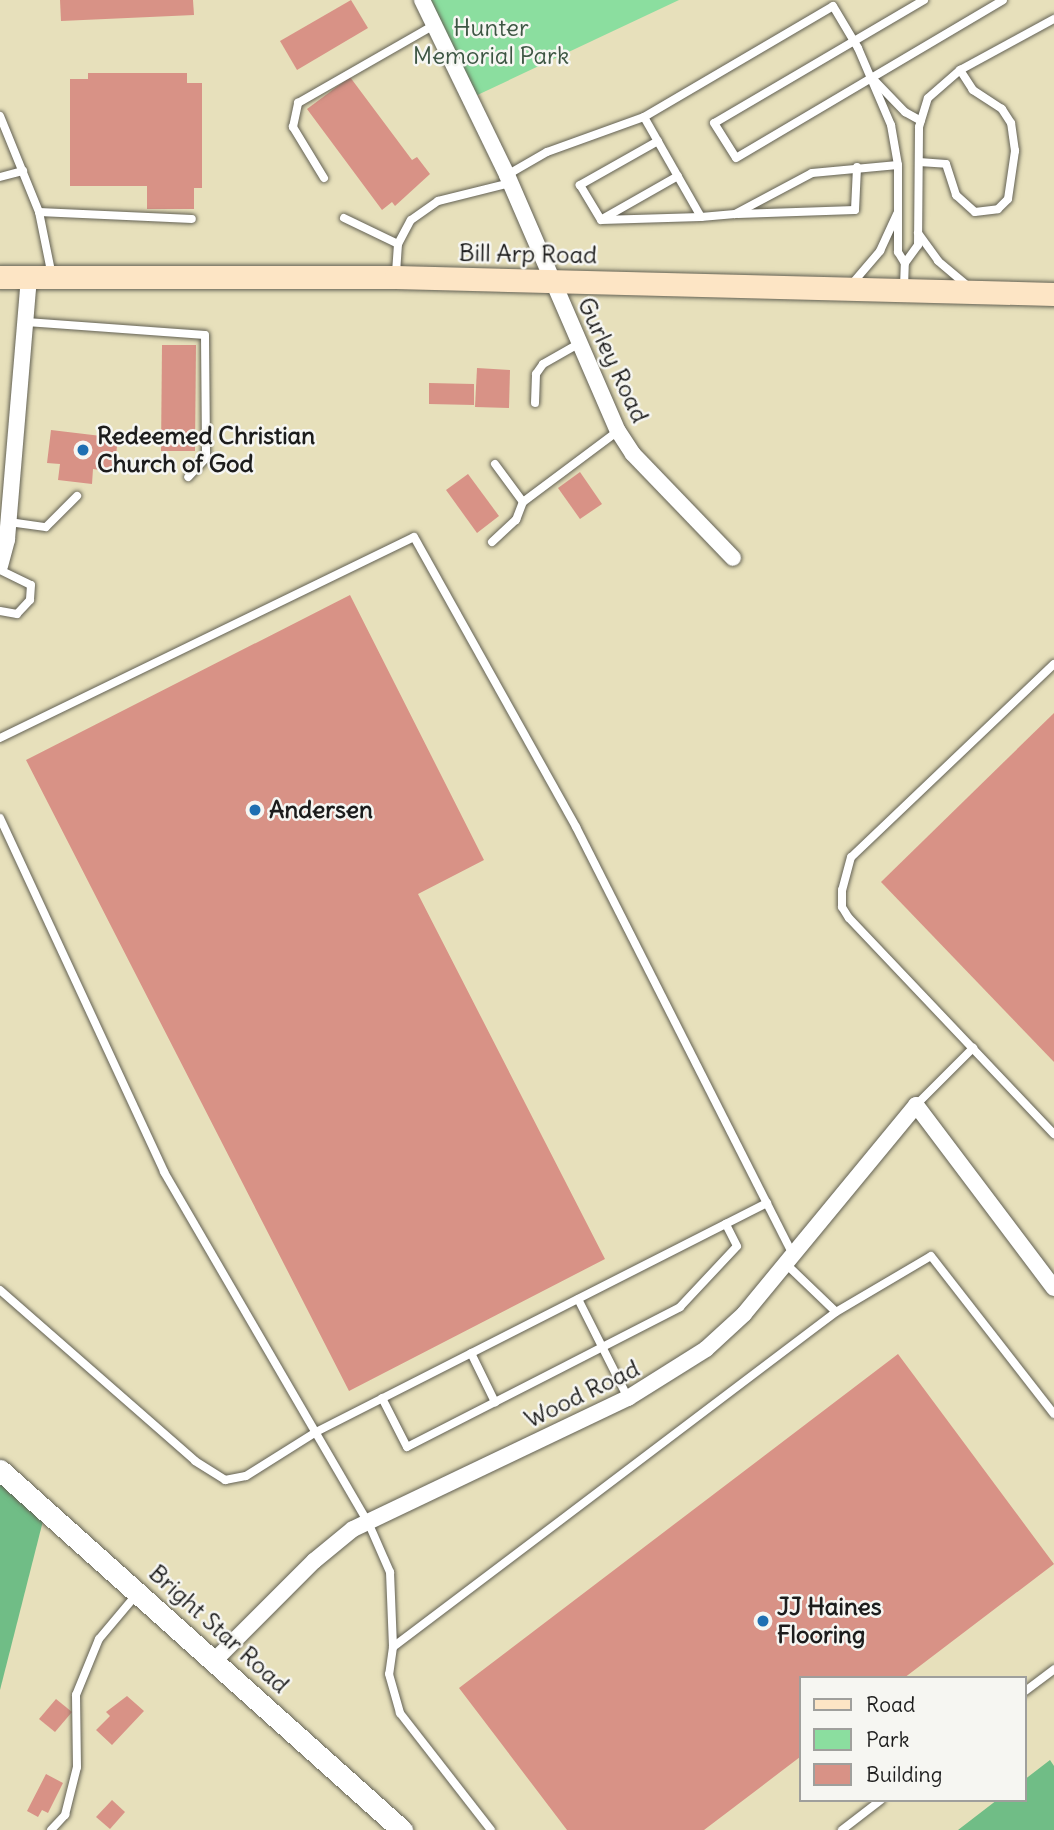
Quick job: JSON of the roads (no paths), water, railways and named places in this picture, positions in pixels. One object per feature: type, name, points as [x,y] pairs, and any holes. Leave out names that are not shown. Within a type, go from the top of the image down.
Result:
[{"type":"main road","name":"Bill Arp Road","points":[[0,277],[396,277],[1054,294]]},
{"type":"street","name":"Gurley Road","points":[[422,0],[436,24],[509,179],[578,344],[618,431],[633,454],[733,558]]},
{"type":"street","points":[[0,568],[9,522],[29,279]]},
{"type":"street","points":[[916,1105],[1054,1288]]},
{"type":"street","name":"Wood Road","points":[[216,1659],[314,1561],[368,1522],[628,1398],[706,1349],[790,1260],[916,1105]]},
{"type":"street","name":"Bright Star Road","points":[[0,1470],[216,1659],[401,1830]]},
{"type":"lane","points":[[396,277],[397,244],[411,220],[439,201],[509,179],[601,130],[644,117],[844,0]]},
{"type":"lane","points":[[924,0],[714,123],[736,158],[1003,0]]},
{"type":"lane","points":[[833,6],[855,42],[891,125],[898,165],[898,252],[905,262]]},
{"type":"lane","points":[[904,290],[905,262],[918,245],[921,121],[928,98],[960,70],[1054,19]]},
{"type":"lane","points":[[324,178],[293,127],[298,103],[436,24]]},
{"type":"lane","points":[[919,162],[946,164],[956,195],[975,212],[998,209],[1009,199],[1015,162],[1011,123],[1002,109],[972,90],[960,70]]},
{"type":"lane","points":[[871,76],[905,113],[921,121]]},
{"type":"lane","points":[[0,116],[39,212],[53,279]]},
{"type":"lane","points":[[644,117],[701,217]]},
{"type":"lane","points":[[601,219],[580,185],[658,141]]},
{"type":"lane","points":[[735,214],[812,173],[898,165]]},
{"type":"lane","points":[[601,219],[855,210],[857,167]]},
{"type":"lane","points":[[0,177],[23,171]]},
{"type":"lane","points":[[601,219],[678,176]]},
{"type":"lane","points":[[39,212],[192,219]]},
{"type":"lane","points":[[847,288],[880,251],[898,212]]},
{"type":"lane","points":[[344,218],[397,244]]},
{"type":"lane","points":[[918,233],[937,261],[976,292]]},
{"type":"lane","points":[[27,322],[205,335],[206,458],[188,477]]},
{"type":"lane","points":[[534,403],[536,374],[543,365],[578,344]]},
{"type":"lane","points":[[492,542],[516,520],[523,502],[618,431]]},
{"type":"lane","points":[[495,464],[523,502]]},
{"type":"lane","points":[[9,522],[46,527],[77,496]]},
{"type":"lane","points":[[0,738],[414,537],[576,827],[767,1203],[790,1260],[836,1312]]},
{"type":"lane","points":[[0,568],[32,585],[30,600],[17,614],[0,611]]},
{"type":"lane","points":[[1054,664],[851,857],[844,873],[842,907],[849,918],[1054,1134]]},
{"type":"lane","points":[[0,818],[164,1172],[368,1522],[390,1572],[393,1647],[388,1674],[400,1713],[491,1830]]},
{"type":"lane","points":[[916,1105],[973,1048]]},
{"type":"lane","points":[[0,1290],[195,1461],[225,1480],[246,1476],[316,1432],[767,1203]]},
{"type":"lane","points":[[382,1398],[407,1447],[680,1307],[737,1246],[726,1224]]},
{"type":"lane","points":[[393,1647],[836,1312],[931,1256],[1054,1414]]},
{"type":"lane","points":[[578,1299],[628,1398]]},
{"type":"lane","points":[[471,1353],[495,1402]]},
{"type":"lane","points":[[51,1830],[65,1815],[77,1767],[76,1695],[99,1639],[139,1592]]},
{"type":"lane","points":[[1026,1690],[1054,1669]]},
{"type":"lane","points":[[842,1830],[878,1802]]},
{"type":"place","name":"Redeemed Christian Church of God","points":[[83,450]]},
{"type":"place","name":"Andersen","points":[[255,810]]},
{"type":"place","name":"JJ Haines Flooring","points":[[763,1621]]},
{"type":"park label","name":"Hunter Memorial Park","points":[[491,42]]}]
